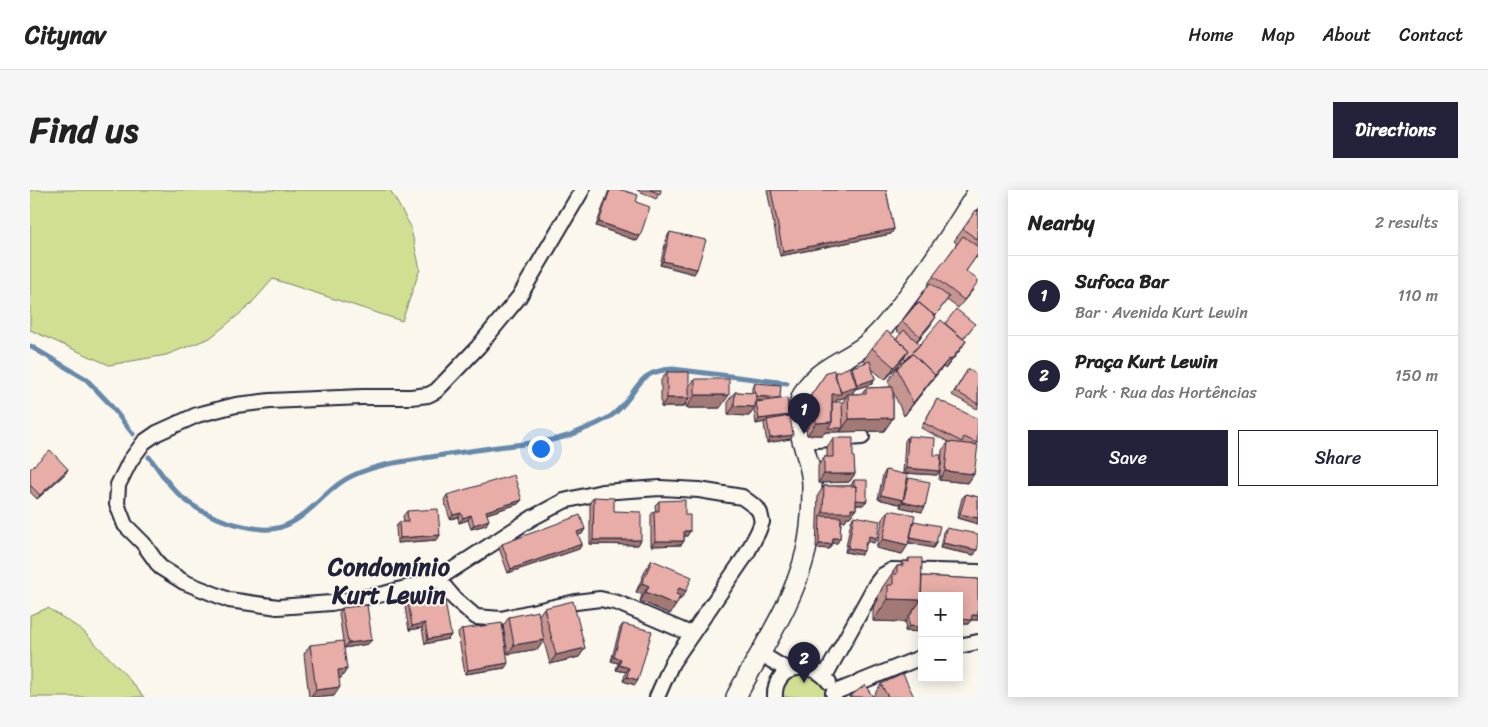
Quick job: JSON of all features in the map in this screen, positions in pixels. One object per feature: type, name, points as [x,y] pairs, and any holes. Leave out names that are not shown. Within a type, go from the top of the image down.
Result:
[{"type":"main road","points":[[736,697],[785,609],[799,576],[807,550],[812,484],[802,441],[798,411],[805,390],[820,373],[864,347],[884,328],[956,229],[978,192]]},
{"type":"street","points":[[582,190],[519,297],[478,347],[436,390],[428,394],[411,397],[280,400],[236,405],[197,415],[158,433],[144,442],[130,461],[118,485],[117,504],[125,525],[143,543],[160,567],[184,582],[229,600],[278,607],[331,603],[384,594],[438,579],[532,518],[564,502],[602,492],[660,488],[699,490],[742,498],[757,508],[760,513],[762,522],[758,532],[746,555],[672,663],[657,697]]},
{"type":"street","points":[[802,441],[862,437]]},
{"type":"street","points":[[825,676],[876,584],[883,575],[892,570],[978,572]]},
{"type":"street","points":[[438,579],[455,599],[476,617],[502,618],[576,602],[600,599],[618,603],[691,634]]},
{"type":"street","points":[[963,645],[978,642]]},
{"type":"street","points":[[761,654],[788,671]]},
{"type":"street","points":[[775,697],[777,684],[782,677],[788,671],[798,668],[807,667],[817,670],[825,676],[830,684],[832,695],[918,659]]},
{"type":"green space","points":[[30,190],[390,190],[410,225],[420,269],[402,321],[273,279],[248,307],[210,338],[166,355],[109,365],[30,330]]},
{"type":"green space","points":[[48,608],[82,630],[123,672],[144,697],[30,697],[30,615]]},
{"type":"green space","points":[[808,672],[827,687],[828,697],[781,697],[784,686],[789,678]]},
{"type":"building","points":[[610,190],[622,190],[638,195],[636,202],[650,207],[640,236],[599,222]]},
{"type":"building","points":[[650,190],[661,190],[660,194]]},
{"type":"building","points":[[771,190],[886,190],[894,229],[783,252]]},
{"type":"building","points":[[976,210],[978,212],[978,240],[963,229]]},
{"type":"building","points":[[670,232],[706,240],[697,269],[663,261]]},
{"type":"building","points":[[963,236],[978,247],[978,254],[966,271],[978,282],[964,300],[933,276]]},
{"type":"building","points":[[930,283],[949,297],[935,316],[918,302],[915,304]]},
{"type":"building","points":[[918,302],[936,317],[920,336],[902,321]]},
{"type":"building","points":[[956,309],[975,324],[963,339],[945,324]]},
{"type":"building","points":[[941,320],[966,341],[951,360],[949,359],[935,375],[913,354],[909,357]]},
{"type":"building","points":[[904,330],[920,344],[906,360],[904,358],[909,350],[896,339]]},
{"type":"building","points":[[887,331],[909,350],[894,367],[872,348]]},
{"type":"building","points":[[913,354],[935,375],[913,403],[897,368]]},
{"type":"building","points":[[870,361],[875,379],[857,385],[852,367]]},
{"type":"building","points":[[850,367],[857,387],[841,392],[834,373]]},
{"type":"building","points":[[968,369],[978,375],[978,404],[955,391]]},
{"type":"building","points":[[834,370],[841,394],[832,394],[832,422],[816,423],[815,417],[812,418],[811,395],[827,372]]},
{"type":"building","points":[[667,372],[689,372],[689,398],[667,398]]},
{"type":"building","points":[[695,379],[729,379],[729,395],[695,395]]},
{"type":"building","points":[[755,383],[781,385],[780,398],[756,396],[756,393],[754,393]]},
{"type":"building","points":[[893,387],[893,418],[849,419],[848,394],[866,394],[866,388]]},
{"type":"building","points":[[735,392],[756,393],[755,407],[734,406]]},
{"type":"building","points":[[787,398],[789,415],[759,419],[756,402]]},
{"type":"building","points":[[937,399],[978,419],[977,443],[964,437],[962,442],[924,423]]},
{"type":"building","points":[[832,402],[842,402],[843,428],[828,428],[832,422]]},
{"type":"building","points":[[790,416],[793,435],[770,438],[767,420]]},
{"type":"building","points":[[908,436],[935,438],[934,455],[941,455],[940,471],[906,468]]},
{"type":"building","points":[[833,438],[853,438],[855,474],[824,474],[824,457],[833,457]]},
{"type":"building","points":[[948,442],[978,445],[974,474],[945,471]]},
{"type":"building","points":[[50,450],[68,469],[40,495],[30,485],[30,469]]},
{"type":"building","points":[[886,470],[908,475],[903,500],[881,495]]},
{"type":"building","points":[[514,475],[522,500],[486,511],[489,520],[474,525],[471,515],[463,518],[461,513],[453,515],[447,495]]},
{"type":"building","points":[[909,478],[930,482],[925,507],[903,502]]},
{"type":"building","points":[[854,480],[867,480],[867,501],[856,500]]},
{"type":"building","points":[[824,486],[856,486],[856,509],[851,509],[851,512],[823,512]]},
{"type":"building","points":[[966,494],[978,497],[978,518],[960,514]]},
{"type":"building","points":[[594,497],[614,498],[614,511],[641,512],[641,540],[593,540]]},
{"type":"building","points":[[685,500],[685,515],[690,515],[690,531],[684,531],[684,541],[655,541],[654,511],[659,511],[659,501]]},
{"type":"building","points":[[438,509],[440,535],[400,538],[399,522],[408,522],[407,511]]},
{"type":"building","points":[[889,510],[915,515],[908,545],[883,539]]},
{"type":"building","points":[[580,515],[585,529],[577,532],[582,544],[511,569],[502,544]]},
{"type":"building","points":[[820,516],[841,517],[840,538],[833,538],[832,544],[819,544]]},
{"type":"building","points":[[854,516],[880,521],[877,538],[869,536],[864,551],[848,548]]},
{"type":"building","points":[[914,521],[940,526],[936,543],[910,538]]},
{"type":"building","points":[[946,528],[978,534],[977,550],[943,543]]},
{"type":"building","points":[[909,558],[922,558],[921,592],[918,592],[918,600],[888,599],[888,585],[893,585],[893,574],[897,574],[897,566],[903,566],[903,561],[909,562]]},
{"type":"building","points":[[652,560],[692,577],[686,591],[679,588],[676,594],[680,596],[676,605],[646,592],[649,586],[642,583]]},
{"type":"building","points":[[922,576],[978,579],[978,615],[972,615],[971,620],[963,619],[963,592],[921,592]]},
{"type":"building","points":[[444,596],[451,635],[428,639],[425,623],[412,626],[408,602]]},
{"type":"building","points":[[573,601],[585,648],[556,655],[544,608]]},
{"type":"building","points":[[918,604],[918,627],[909,626],[909,617]]},
{"type":"building","points":[[367,605],[372,640],[348,643],[342,608]]},
{"type":"building","points":[[538,611],[544,640],[514,645],[509,617]]},
{"type":"building","points":[[502,623],[508,663],[468,670],[462,629]]},
{"type":"building","points":[[623,624],[652,631],[638,680],[627,677],[629,668],[619,665],[621,659],[614,657]]},
{"type":"building","points":[[343,641],[347,669],[338,670],[340,687],[316,690],[310,645]]},
{"type":"building","points":[[903,674],[914,697],[888,697],[881,684]]},
{"type":"building","points":[[865,685],[873,697],[849,697]]},
{"type":"waterway","points":[[30,346],[86,379],[108,402],[133,434]]},
{"type":"waterway","points":[[149,457],[169,484],[190,504],[213,516],[238,525],[262,529],[276,528],[289,524],[300,517],[342,482],[372,468],[487,448],[543,442],[571,435],[608,418],[624,404],[639,383],[651,374],[661,371],[673,369],[787,383]]},
{"type":"place","name":"Sufoca Bar","points":[[804,434]]},
{"type":"place","name":"Praça Kurt Lewin","points":[[804,683]]},
{"type":"district","name":"Condomínio Kurt Lewin","points":[[389,581]]}]
